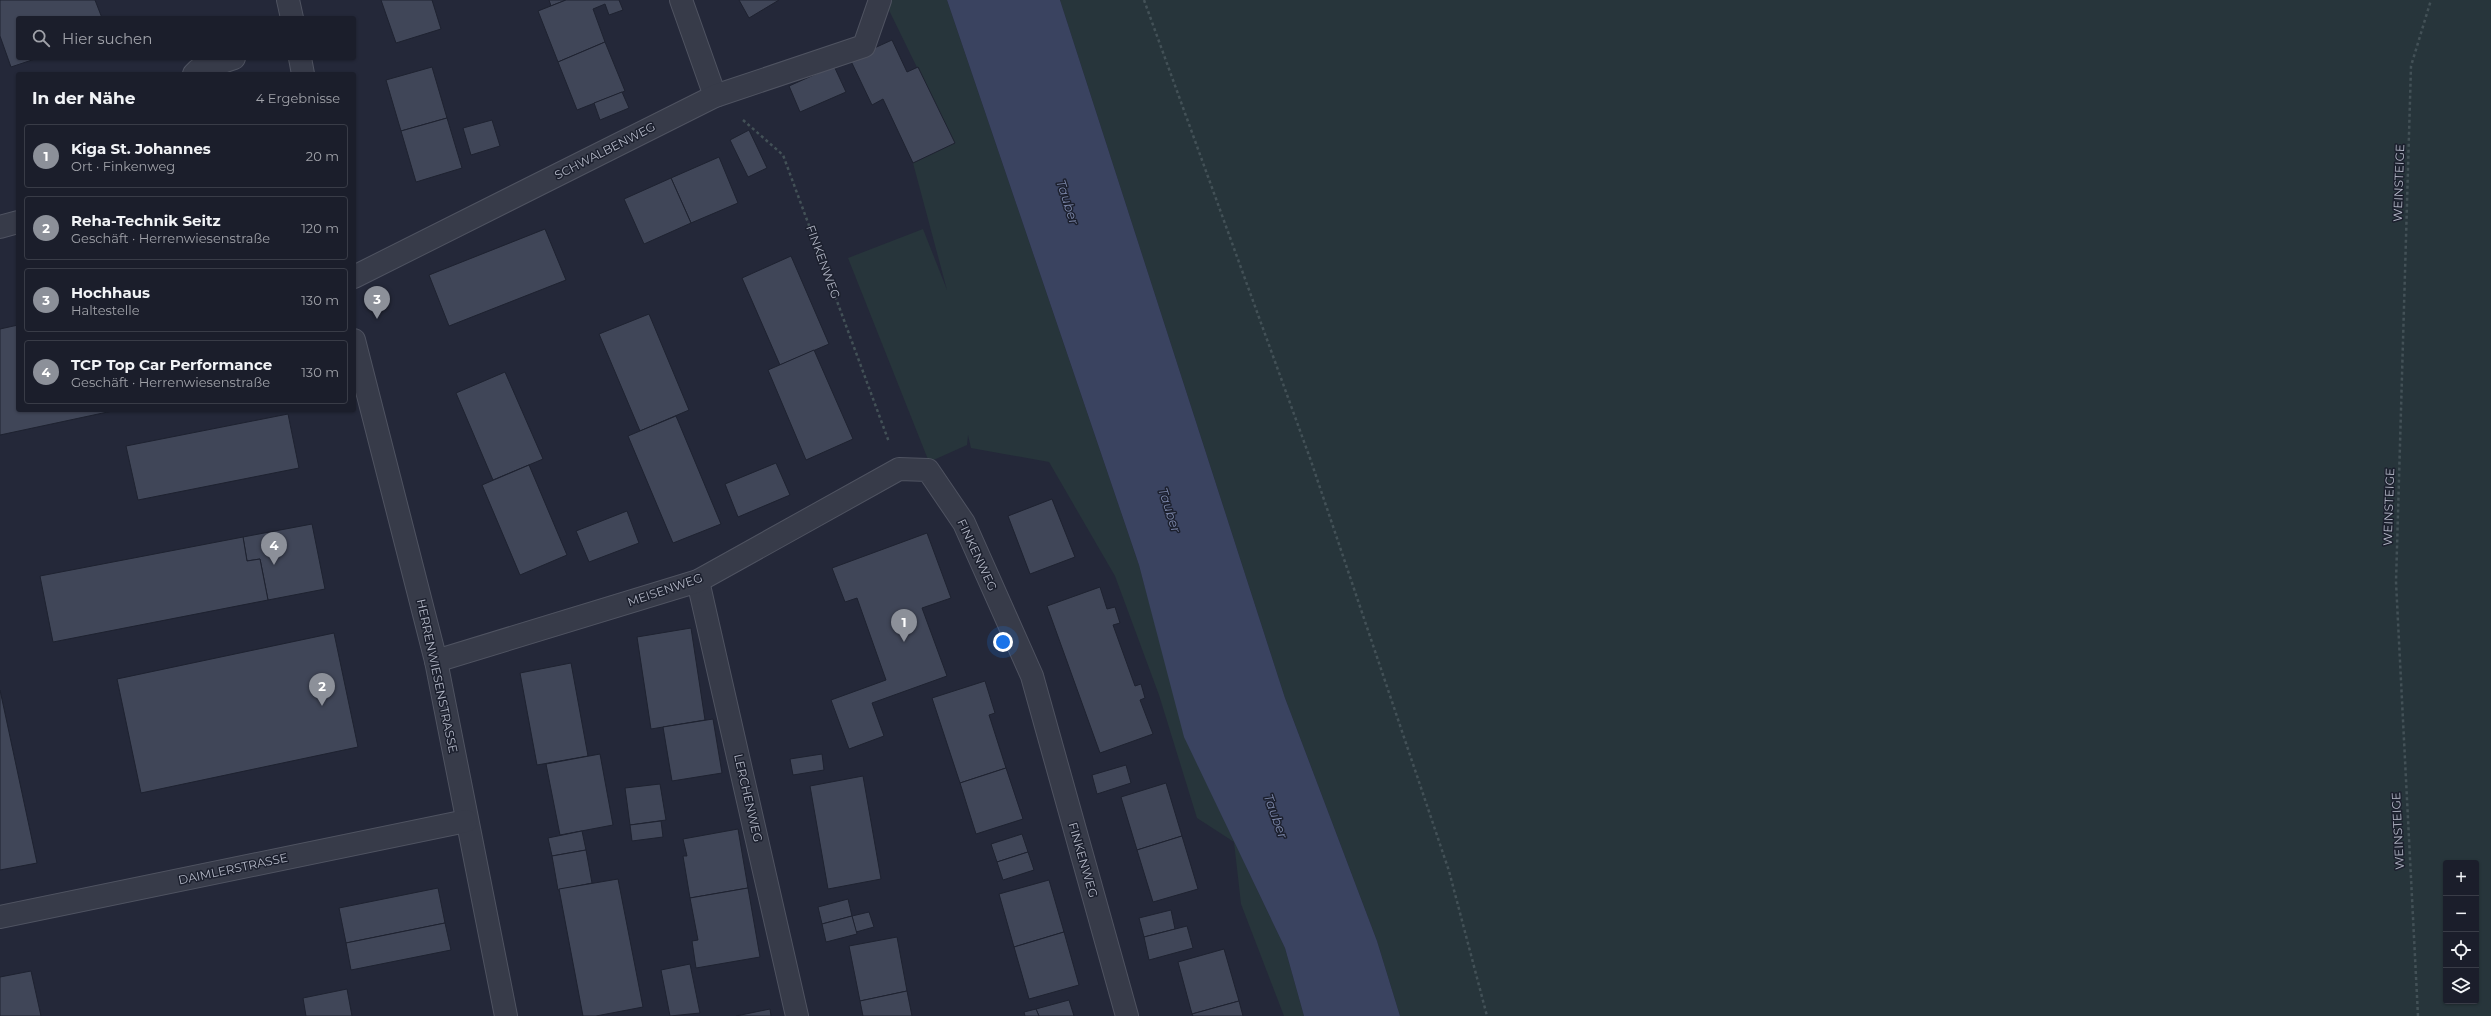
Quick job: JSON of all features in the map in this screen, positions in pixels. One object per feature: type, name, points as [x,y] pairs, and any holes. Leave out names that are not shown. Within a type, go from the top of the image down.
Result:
[{"type":"street","points":[[288,0],[292,16]]},
{"type":"street","points":[[682,0],[715,96]]},
{"type":"street","name":"SCHWALBENWEG","points":[[356,276],[715,96],[864,46],[880,0]]},
{"type":"street","points":[[196,72],[228,60]]},
{"type":"street","points":[[300,60],[303,72]]},
{"type":"street","points":[[0,227],[16,223]]},
{"type":"street","name":"HERRENWIESENSTRASSE","points":[[356,348],[436,661],[466,821],[506,1016]]},
{"type":"street","name":"MEISENWEG","points":[[436,661],[698,581],[899,470]]},
{"type":"street","name":"FINKENWEG","points":[[899,470],[928,470],[964,523],[1032,676],[1127,1016]]},
{"type":"street","name":"LERCHENWEG","points":[[698,581],[797,1016]]},
{"type":"street","name":"DAIMLERSTRASSE","points":[[0,918],[466,821]]},
{"type":"path","points":[[1144,0],[1314,469],[1449,871],[1487,1016]]},
{"type":"path","name":"WEINSTEIGE","points":[[2418,1016],[2396,582],[2412,66],[2430,0]]},
{"type":"path","name":"FINKENWEG","points":[[715,96],[783,155],[899,470]]},
{"type":"shaded area","points":[[884,0],[947,0],[1139,565],[1187,742],[1285,948],[1304,1016],[1284,1016],[1241,904],[1234,842],[1197,818],[1159,695],[1115,576],[1049,462],[971,448],[968,435],[967,445],[929,462],[848,258],[923,229],[947,290],[913,163],[954,143]]},
{"type":"shaded area","points":[[1060,0],[2491,0],[2491,1016],[1400,1016],[1377,941],[1285,698]]},
{"type":"water","name":"Tauber","points":[[947,0],[1060,0],[1285,698],[1377,941],[1400,1016],[1304,1016],[1285,948],[1184,737],[1139,565]]},
{"type":"building","points":[[0,0],[95,0],[101,16],[16,16],[16,60],[32,60],[11,67],[0,36]]},
{"type":"building","points":[[381,0],[432,0],[441,29],[396,43]]},
{"type":"building","points":[[549,0],[566,0],[551,6]]},
{"type":"building","points":[[566,0],[619,0],[623,10],[609,15],[605,4],[593,9],[605,42],[558,62],[538,11]]},
{"type":"building","points":[[739,0],[779,0],[749,18]]},
{"type":"building","points":[[892,40],[907,72],[918,67],[955,143],[913,163],[883,99],[872,105],[850,59]]},
{"type":"building","points":[[605,42],[625,91],[577,110],[558,62]]},
{"type":"building","points":[[834,66],[846,92],[800,112],[789,86]]},
{"type":"building","points":[[432,67],[447,118],[401,131],[386,80]]},
{"type":"building","points":[[622,92],[629,108],[600,120],[594,103]]},
{"type":"building","points":[[447,118],[462,168],[416,182],[401,131]]},
{"type":"building","points":[[492,120],[500,146],[471,155],[463,128]]},
{"type":"building","points":[[749,130],[767,168],[748,177],[730,140]]},
{"type":"building","points":[[719,157],[738,203],[691,223],[671,178]]},
{"type":"building","points":[[671,178],[691,223],[644,244],[624,199]]},
{"type":"building","points":[[545,229],[566,280],[449,326],[429,275]]},
{"type":"building","points":[[791,256],[829,344],[780,365],[742,278]]},
{"type":"building","points":[[649,314],[689,410],[640,431],[599,334]]},
{"type":"building","points":[[16,325],[16,412],[108,412],[0,435],[0,329]]},
{"type":"building","points":[[814,350],[853,439],[806,460],[768,370]]},
{"type":"building","points":[[505,372],[543,459],[493,480],[456,393]]},
{"type":"building","points":[[288,414],[299,468],[138,500],[126,446]]},
{"type":"building","points":[[676,416],[721,524],[673,543],[628,436]]},
{"type":"building","points":[[776,463],[790,495],[738,517],[725,484]]},
{"type":"building","points":[[529,465],[567,555],[520,575],[482,485]]},
{"type":"building","points":[[1052,499],[1075,557],[1030,574],[1008,516]]},
{"type":"building","points":[[627,511],[639,543],[589,562],[576,531]]},
{"type":"building","points":[[312,524],[325,589],[268,600],[260,559],[247,561],[243,537]]},
{"type":"building","points":[[927,533],[951,598],[922,608],[947,676],[872,703],[884,736],[849,749],[831,700],[886,680],[857,598],[845,602],[832,568]]},
{"type":"building","points":[[243,537],[247,561],[260,559],[268,600],[53,642],[40,576]]},
{"type":"building","points":[[1100,587],[1107,609],[1115,607],[1120,623],[1113,625],[1135,686],[1141,684],[1145,698],[1140,700],[1153,734],[1100,753],[1047,606]]},
{"type":"building","points":[[691,628],[705,720],[651,729],[637,637]]},
{"type":"building","points":[[334,633],[358,747],[141,793],[117,679]]},
{"type":"building","points":[[571,663],[588,756],[537,765],[520,673]]},
{"type":"building","points":[[985,681],[995,713],[989,715],[1006,768],[960,783],[932,698]]},
{"type":"building","points":[[0,690],[37,863],[0,870]]},
{"type":"building","points":[[713,719],[722,773],[672,781],[663,727]]},
{"type":"building","points":[[600,754],[613,825],[560,835],[546,764]]},
{"type":"building","points":[[822,754],[824,770],[793,775],[790,759]]},
{"type":"building","points":[[1126,765],[1131,783],[1097,794],[1092,775]]},
{"type":"building","points":[[1006,768],[1023,819],[976,834],[960,783]]},
{"type":"building","points":[[863,776],[881,879],[828,889],[810,786]]},
{"type":"building","points":[[1166,783],[1182,836],[1137,850],[1121,797]]},
{"type":"building","points":[[660,784],[666,820],[630,825],[625,788]]},
{"type":"building","points":[[661,821],[663,837],[632,841],[630,825]]},
{"type":"building","points":[[738,829],[748,888],[690,898],[683,856],[687,856],[683,839]]},
{"type":"building","points":[[582,831],[586,850],[552,856],[548,838]]},
{"type":"building","points":[[1022,834],[1028,852],[997,862],[991,844]]},
{"type":"building","points":[[1182,836],[1198,889],[1153,902],[1137,850]]},
{"type":"building","points":[[586,850],[592,883],[558,890],[552,856]]},
{"type":"building","points":[[1028,852],[1034,870],[1003,880],[997,862]]},
{"type":"building","points":[[618,879],[643,1007],[596,1016],[583,1016],[559,889]]},
{"type":"building","points":[[1049,880],[1064,932],[1014,947],[999,894]]},
{"type":"building","points":[[438,888],[445,923],[346,943],[339,908]]},
{"type":"building","points":[[748,888],[760,957],[696,968],[692,941],[698,940],[690,898]]},
{"type":"building","points":[[848,899],[852,916],[822,924],[818,907]]},
{"type":"building","points":[[1171,910],[1175,929],[1144,937],[1139,918]]},
{"type":"building","points":[[869,912],[874,927],[856,932],[852,916]]},
{"type":"building","points":[[852,916],[857,934],[826,942],[822,924]]},
{"type":"building","points":[[445,923],[451,950],[351,970],[346,943]]},
{"type":"building","points":[[1187,926],[1193,948],[1149,960],[1144,937]]},
{"type":"building","points":[[1064,932],[1079,985],[1029,999],[1014,947]]},
{"type":"building","points":[[897,937],[907,991],[860,1001],[849,946]]},
{"type":"building","points":[[1224,949],[1239,1001],[1192,1014],[1178,962]]},
{"type":"building","points":[[690,964],[700,1013],[670,1016],[661,970]]},
{"type":"building","points":[[31,971],[41,1016],[0,1016],[0,977]]},
{"type":"building","points":[[347,989],[352,1016],[306,1016],[303,998]]},
{"type":"building","points":[[907,991],[912,1016],[863,1016],[860,1001]]},
{"type":"building","points":[[1069,1000],[1074,1016],[1039,1016],[1036,1009]]},
{"type":"building","points":[[1239,1001],[1243,1016],[1193,1016],[1192,1014]]},
{"type":"building","points":[[770,1009],[771,1016],[736,1016]]},
{"type":"building","points":[[1036,1009],[1039,1016],[1025,1016],[1024,1012]]},
{"type":"place","name":"Hochhaus","points":[[377,319]]},
{"type":"place","name":"TCP Top Car Performance","points":[[274,565]]},
{"type":"place","name":"Kiga St. Johannes","points":[[904,642]]},
{"type":"place","name":"Reha-Technik Seitz","points":[[322,706]]}]
